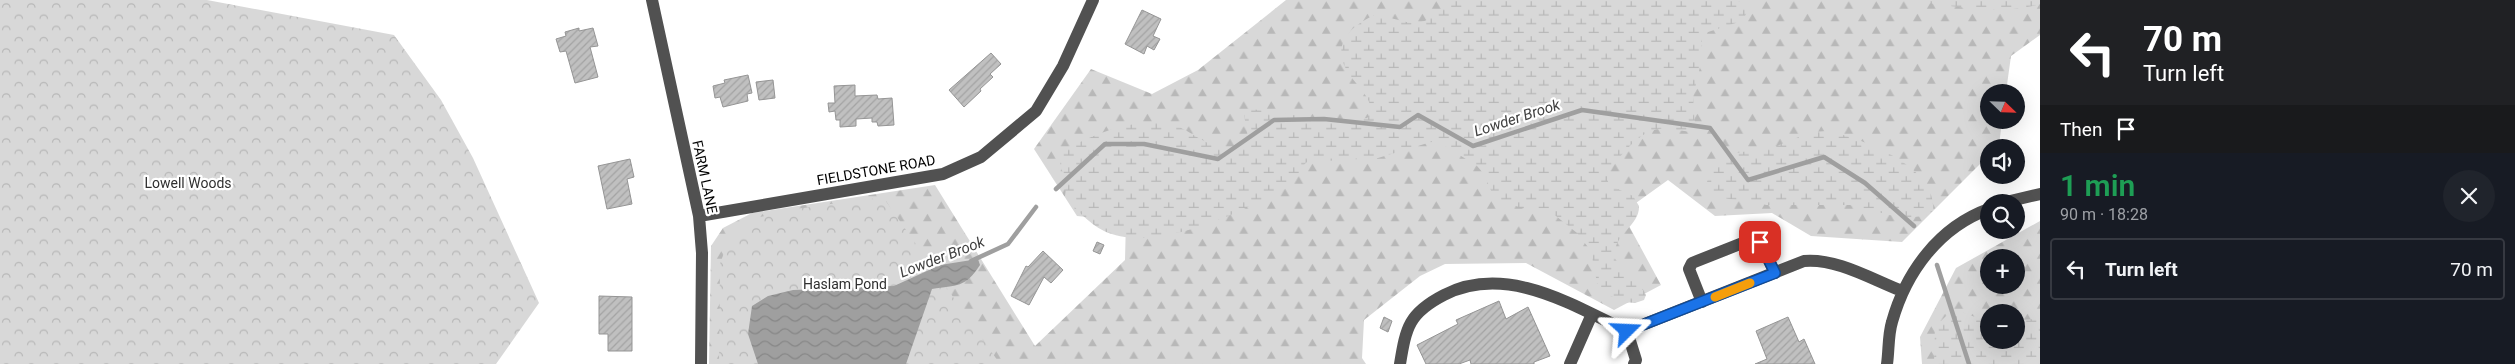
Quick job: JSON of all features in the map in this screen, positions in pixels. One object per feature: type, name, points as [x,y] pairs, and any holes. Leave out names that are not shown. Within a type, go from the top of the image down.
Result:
[{"type":"street","name":"FARM LANE","points":[[652,0],[669,87],[699,216],[702,253],[701,364]]},
{"type":"street","name":"FIELDSTONE ROAD","points":[[699,216],[943,174],[981,157],[1036,111],[1063,66],[1093,0]]},
{"type":"street","points":[[2025,198],[2040,194]]},
{"type":"street","points":[[1887,364],[1891,324],[1902,291],[1914,270],[1936,241],[1980,212]]},
{"type":"street","points":[[1702,302],[1689,269],[1692,263],[1750,240],[1760,242],[1775,273]]},
{"type":"street","points":[[1627,331],[1804,261],[1815,260],[1837,265],[1902,291]]},
{"type":"street","points":[[1400,364],[1405,334],[1417,312],[1455,289],[1489,284],[1522,286],[1553,296],[1627,331],[1636,360],[1634,364]]},
{"type":"street","points":[[1570,364],[1592,314]]},
{"type":"green space","name":"Lowell Woods","points":[[0,0],[207,0],[394,35],[441,100],[473,158],[539,303],[496,364],[0,364]]},
{"type":"green space","points":[[1286,0],[2040,0],[2040,35],[2011,56],[2007,84],[1980,84],[1980,129],[2001,129],[2000,139],[1980,139],[1980,164],[1902,242],[1811,236],[1772,213],[1715,216],[1668,180],[1622,213],[1661,285],[1614,310],[1526,263],[1445,264],[1420,276],[1364,320],[1362,358],[1366,364],[709,364],[711,246],[723,228],[752,213],[935,185],[1035,346],[1125,260],[1126,221],[1077,216],[1034,149],[1091,69],[1152,94],[1198,70]]},
{"type":"green space","points":[[1453,0],[1735,0],[1746,4],[1749,9],[1742,21],[1705,33],[1702,37],[1700,67],[1693,97],[1695,124],[1691,132],[1659,129],[1644,134],[1631,145],[1609,172],[1607,178],[1609,185],[1633,196],[1639,206],[1635,219],[1615,249],[1615,257],[1643,290],[1646,295],[1644,300],[1635,303],[1625,302],[1604,293],[1597,283],[1591,251],[1577,233],[1551,212],[1521,208],[1500,200],[1492,193],[1484,174],[1477,166],[1442,144],[1431,142],[1378,158],[1307,162],[1295,178],[1267,197],[1246,208],[1197,228],[1147,238],[1124,237],[1098,228],[1078,211],[1065,196],[1067,180],[1060,161],[1063,153],[1072,146],[1107,131],[1144,123],[1169,124],[1178,126],[1216,147],[1226,149],[1237,148],[1247,143],[1248,137],[1244,115],[1251,109],[1339,121],[1367,118],[1372,113],[1371,106],[1342,60],[1341,51],[1347,36],[1359,24],[1375,15],[1417,23],[1434,16]]},
{"type":"green space","points":[[1910,0],[2040,0],[2040,4],[2025,8],[1992,10]]},
{"type":"green space","points":[[1827,131],[1859,140],[1895,157],[1911,168],[1923,180],[1931,195],[1933,211],[1925,216],[1902,218],[1850,205],[1766,205],[1717,196],[1706,188],[1708,177],[1725,155],[1777,146],[1811,132]]},
{"type":"green space","name":"Haslam Pond","points":[[883,197],[1000,364],[719,364],[720,264],[724,252],[738,231],[747,223],[773,214]]},
{"type":"green space","points":[[2040,221],[2040,364],[1922,364],[1920,337],[1956,268],[1980,255],[1980,294],[2025,294],[2025,249],[1990,249],[2008,239],[2025,239],[2025,229]]},
{"type":"green space","points":[[1953,309],[1980,319],[1980,349],[2025,349],[2025,320],[2040,319],[2040,364],[1934,364],[1935,327]]},
{"type":"water","points":[[978,259],[980,265],[965,282],[954,286],[932,289],[906,364],[758,364],[748,334],[752,306],[768,296],[793,290],[894,286],[940,265]]},
{"type":"building","points":[[1142,10],[1161,19],[1153,36],[1160,39],[1154,50],[1147,46],[1144,54],[1125,44]]},
{"type":"building","points":[[579,28],[579,31],[593,28],[598,46],[590,47],[598,77],[575,83],[566,51],[560,52],[556,39],[566,36],[565,32]]},
{"type":"building","points":[[991,53],[1001,64],[990,74],[993,77],[980,89],[981,91],[964,107],[949,90]]},
{"type":"building","points":[[748,75],[752,93],[747,94],[748,101],[723,107],[720,97],[715,98],[713,86],[725,83],[724,80]]},
{"type":"building","points":[[773,80],[775,98],[759,100],[756,82]]},
{"type":"building","points":[[855,85],[855,96],[877,95],[878,99],[892,98],[894,125],[878,126],[877,122],[872,122],[872,118],[856,119],[856,126],[840,127],[840,120],[836,120],[835,111],[829,112],[828,103],[835,103],[834,86]]},
{"type":"building","points":[[630,159],[634,177],[627,179],[632,204],[607,209],[598,166]]},
{"type":"building","points":[[1097,242],[1104,245],[1100,254],[1093,251]]},
{"type":"building","points":[[1043,251],[1063,270],[1051,283],[1044,277],[1029,305],[1011,296],[1026,266],[1028,267]]},
{"type":"building","points":[[599,296],[632,297],[632,351],[608,351],[608,334],[599,334]]},
{"type":"building","points":[[1499,301],[1506,319],[1528,307],[1550,356],[1534,362],[1534,364],[1471,364],[1470,360],[1459,364],[1426,364],[1417,345],[1458,324],[1456,320]]},
{"type":"building","points":[[1384,317],[1392,321],[1388,332],[1380,328]]},
{"type":"building","points":[[1788,317],[1799,342],[1804,339],[1815,364],[1755,364],[1767,359],[1756,331]]},
{"type":"waterway","name":"Lowder Brook","points":[[1056,189],[1105,144],[1144,144],[1218,159],[1274,120],[1324,119],[1400,127],[1418,115],[1473,146],[1582,110],[1710,128],[1748,180],[1824,157],[1865,183],[1914,226]]},
{"type":"waterway","name":"Lowder Brook","points":[[971,261],[1008,244],[1036,207]]},
{"type":"waterway","name":"Lowder Brook","points":[[1937,265],[1969,364]]},
{"type":"slow traffic","points":[[1715,297],[1750,283]]},
{"type":"route","points":[[1627,331],[1775,273],[1760,242]]}]
